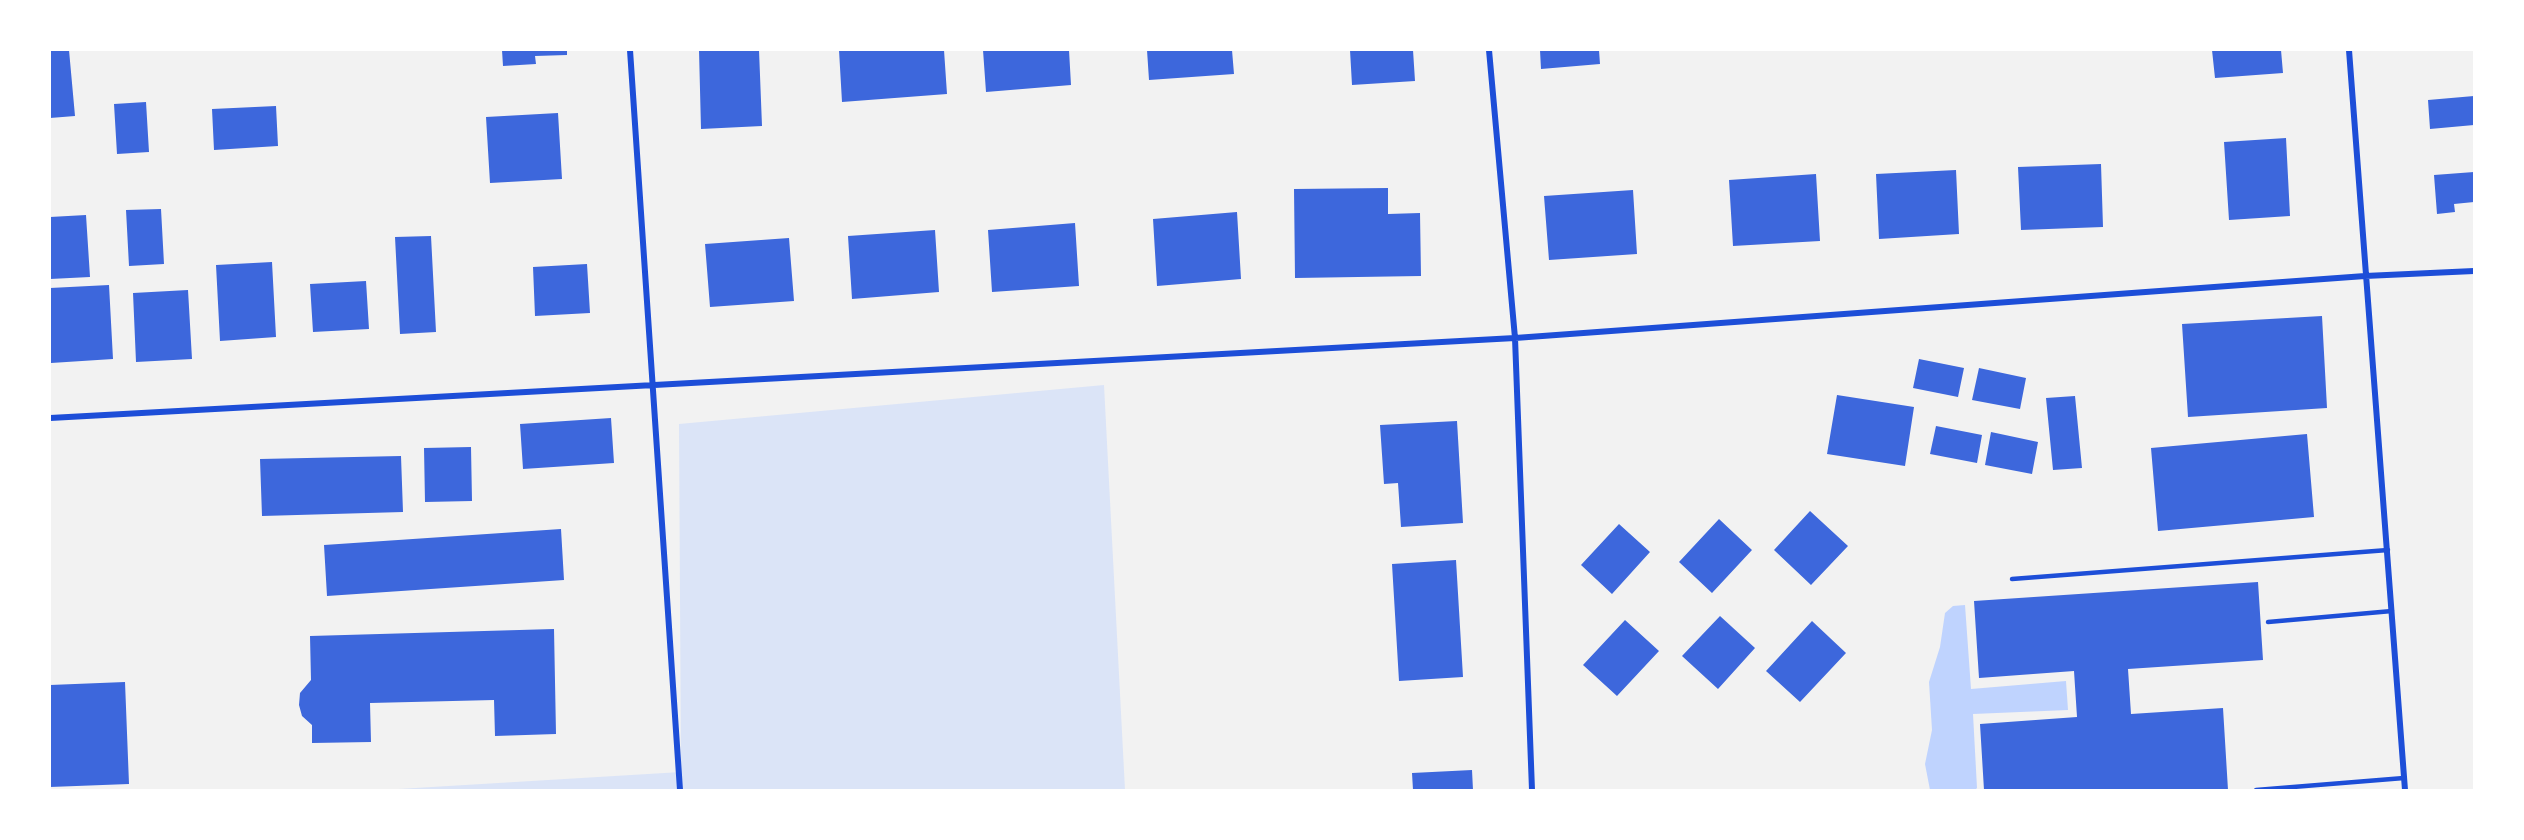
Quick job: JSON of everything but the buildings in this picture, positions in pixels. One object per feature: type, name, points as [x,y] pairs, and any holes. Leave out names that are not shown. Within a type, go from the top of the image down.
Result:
[{"type":"street","points":[[630,50],[680,790]]},
{"type":"street","points":[[1489,50],[1515,339],[1532,790]]},
{"type":"street","points":[[2349,50],[2405,790]]},
{"type":"street","points":[[50,418],[1515,339],[2365,276],[2475,271]]},
{"type":"lane","points":[[2012,579],[2388,550]]},
{"type":"lane","points":[[2268,622],[2392,611]]},
{"type":"lane","points":[[2256,790],[2404,778]]},
{"type":"shaded area","points":[[1104,385],[1125,790],[382,790],[681,772],[679,424]]},
{"type":"water","points":[[1965,605],[1971,689],[2066,681],[2068,710],[1973,714],[1977,788],[1975,790],[1930,790],[1925,764],[1932,730],[1929,682],[1940,647],[1945,613],[1953,606]]}]
